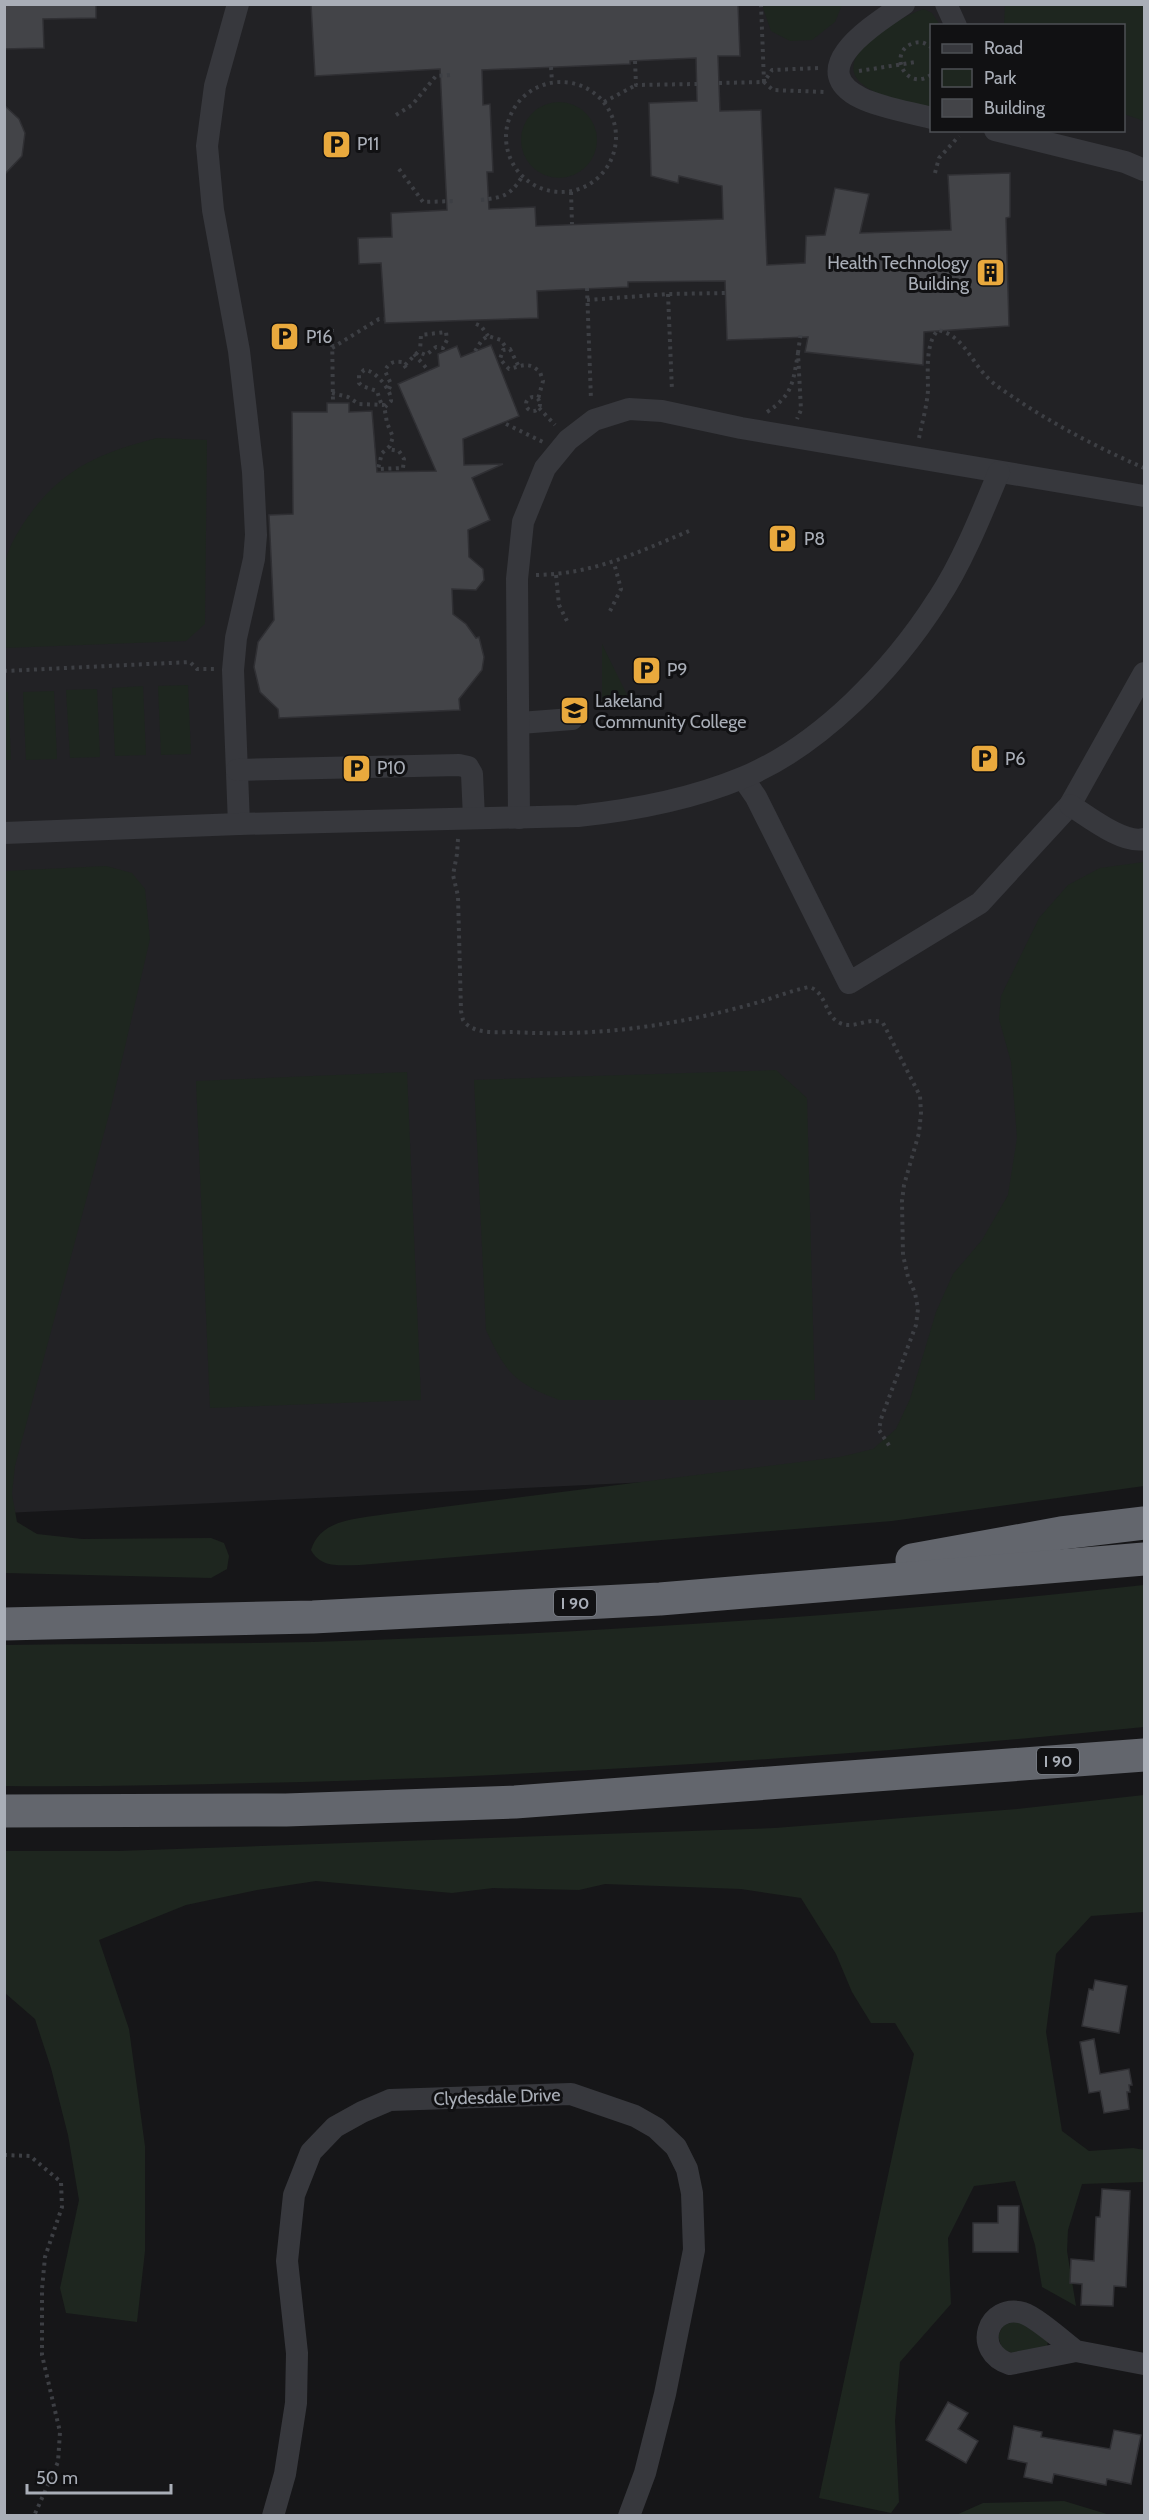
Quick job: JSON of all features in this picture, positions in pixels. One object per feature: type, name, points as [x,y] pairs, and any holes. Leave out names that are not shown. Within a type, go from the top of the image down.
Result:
[{"type":"highway","points":[[744,1591],[1060,1533],[1144,1523]]},
{"type":"highway","name":"I 90","points":[[4,1624],[313,1617],[660,1599],[1083,1566],[1144,1559]]},
{"type":"highway","name":"I 90","points":[[4,1811],[286,1810],[515,1802],[1144,1755]]},
{"type":"street","points":[[238,4],[215,86],[207,146],[213,210],[239,351],[254,482],[256,535],[254,559],[237,638],[233,670],[244,770],[238,824]]},
{"type":"street","points":[[904,4],[869,29],[845,51],[839,64],[838,75],[847,89],[862,98],[930,117]]},
{"type":"street","points":[[946,4],[955,24]]},
{"type":"street","points":[[1002,132],[1125,162],[1144,170]]},
{"type":"street","points":[[519,818],[518,576],[523,522],[545,468],[568,440],[592,422],[629,409],[663,411],[741,428],[1144,496]]},
{"type":"street","points":[[4,833],[238,824],[466,825],[519,818],[624,812],[666,803],[743,778],[817,735],[888,667],[939,598],[971,536],[999,472]]},
{"type":"street","points":[[743,778],[756,796],[849,983],[980,903],[1070,805],[1144,673]]},
{"type":"street","points":[[520,723],[572,719]]},
{"type":"street","points":[[244,770],[459,765],[468,767],[472,774],[466,825]]},
{"type":"street","points":[[1070,805],[1104,827],[1135,842],[1144,839]]},
{"type":"street","name":"Clydesdale Drive","points":[[273,2516],[285,2474],[296,2403],[297,2353],[287,2261],[294,2195],[311,2152],[335,2127],[390,2100],[572,2094],[635,2116],[656,2128],[676,2147],[687,2169],[692,2193],[694,2250],[665,2394],[645,2473],[629,2516]]},
{"type":"street","points":[[1076,2351],[1144,2364]]},
{"type":"path","points":[[761,4],[764,82]]},
{"type":"path","points":[[930,47],[923,43],[911,44],[902,52],[901,65],[912,78],[923,78],[930,75]]},
{"type":"path","points":[[635,61],[636,85]]},
{"type":"path","points":[[858,71],[916,62]]},
{"type":"path","points":[[551,67],[552,82]]},
{"type":"path","points":[[764,82],[772,70],[818,68]]},
{"type":"path","points":[[396,115],[412,105],[436,76],[452,75]]},
{"type":"path","points":[[552,82],[571,82],[589,89],[604,102],[613,118],[615,128],[613,156],[603,173],[589,185],[571,192],[553,192],[536,187],[522,177],[511,163],[506,147],[508,121],[521,98],[535,88],[552,82]]},
{"type":"path","points":[[719,83],[764,82],[773,90],[826,92]]},
{"type":"path","points":[[604,102],[636,85],[697,84]]},
{"type":"path","points":[[935,173],[939,158],[959,136]]},
{"type":"path","points":[[399,169],[423,202],[456,201]]},
{"type":"path","points":[[481,200],[502,198],[512,191],[522,177]]},
{"type":"path","points":[[571,192],[572,224]]},
{"type":"path","points":[[587,288],[591,400]]},
{"type":"path","points":[[587,300],[668,294],[725,293]]},
{"type":"path","points":[[668,294],[672,391]]},
{"type":"path","points":[[332,348],[379,319],[384,319]]},
{"type":"path","points":[[476,324],[481,326],[488,336],[501,340],[513,353],[518,364]]},
{"type":"path","points":[[332,329],[333,403]]},
{"type":"path","points":[[918,444],[928,391],[926,376],[932,336],[938,330],[950,333],[971,353],[979,369],[993,383],[1029,407],[1105,451],[1144,468]]},
{"type":"path","points":[[765,414],[780,404],[792,387],[801,331]]},
{"type":"path","points":[[446,332],[447,340],[443,348],[436,347],[426,355],[420,351],[421,334],[446,332]]},
{"type":"path","points":[[475,351],[482,340],[488,336]]},
{"type":"path","points":[[507,349],[501,353],[500,359],[509,369],[518,364],[533,367],[540,372],[543,381],[538,399],[539,408]]},
{"type":"path","points":[[405,365],[414,354],[420,351]]},
{"type":"path","points":[[797,420],[801,410],[798,353]]},
{"type":"path","points":[[414,354],[429,371]]},
{"type":"path","points":[[385,407],[391,401],[389,389],[391,384],[385,376],[386,368],[393,362],[405,365],[408,370]]},
{"type":"path","points":[[388,450],[399,451],[404,459],[403,468],[378,469],[382,453],[388,450],[393,438],[387,423],[385,407],[377,391],[362,386],[359,382],[360,372],[368,369],[372,371],[389,389]]},
{"type":"path","points":[[332,393],[344,395],[359,404],[381,403]]},
{"type":"path","points":[[538,399],[531,397],[525,404],[530,411],[539,408]]},
{"type":"path","points":[[539,408],[557,428]]},
{"type":"path","points":[[506,424],[546,443]]},
{"type":"path","points":[[528,576],[556,575],[614,563],[689,531]]},
{"type":"path","points":[[610,611],[621,589],[614,563]]},
{"type":"path","points":[[556,575],[559,605],[569,625]]},
{"type":"path","points":[[4,671],[190,662],[197,669],[233,670]]},
{"type":"path","points":[[466,825],[453,875],[458,896],[461,1011],[463,1020],[473,1029],[537,1034],[611,1032],[678,1022],[753,1004],[809,987],[820,993],[834,1019],[840,1023],[850,1025],[870,1020],[883,1023],[920,1096],[921,1113],[919,1133],[903,1185],[902,1201],[903,1255],[918,1309],[910,1343],[881,1419],[879,1430],[890,1447]]},
{"type":"path","points":[[4,2155],[30,2156],[61,2182],[62,2207],[45,2257],[42,2289],[42,2355],[60,2432],[58,2462],[34,2516]]},
{"type":"shaded area","name":"Lakeland Community College","points":[[4,5],[1144,5],[1144,1291],[940,1468],[5,1513]]},
{"type":"green space","points":[[762,4],[842,5],[835,22],[812,40],[790,41],[771,31]]},
{"type":"green space","points":[[1005,5],[1144,5],[1144,121],[1125,114],[1125,24],[1004,24]]},
{"type":"green space","points":[[924,9],[932,13],[939,24],[930,24],[930,107],[894,99],[876,92],[861,83],[854,72],[855,60],[873,38]]},
{"type":"green space","points":[[552,102],[566,102],[580,108],[591,119],[597,133],[594,155],[586,167],[566,178],[552,178],[538,172],[527,161],[521,147],[521,133],[527,119],[538,108]]},
{"type":"green space","points":[[157,438],[207,440],[205,624],[186,641],[5,648],[3,596],[5,565],[9,549],[23,524],[37,505],[65,477],[97,458]]},
{"type":"green space","points":[[602,644],[630,701],[602,709]]},
{"type":"green space","points":[[188,685],[191,754],[161,755],[158,686]]},
{"type":"green space","points":[[143,686],[146,755],[115,756],[112,688]]},
{"type":"green space","points":[[97,689],[100,757],[70,758],[66,690]]},
{"type":"green space","points":[[54,691],[57,759],[26,760],[23,692]]},
{"type":"green space","points":[[4,692],[8,692],[11,760],[5,760]]},
{"type":"green space","points":[[1144,862],[1144,1486],[892,1521],[360,1565],[332,1565],[315,1556],[311,1550],[316,1539],[323,1532],[332,1526],[353,1519],[840,1457],[873,1449],[896,1429],[910,1399],[936,1312],[953,1274],[982,1240],[1008,1195],[1017,1138],[1011,1062],[999,1019],[1001,996],[1039,918],[1068,885],[1100,868]]},
{"type":"green space","points":[[106,866],[132,873],[145,889],[150,939],[111,1107],[15,1466],[12,1494],[17,1522],[37,1534],[82,1539],[211,1538],[224,1543],[229,1556],[227,1569],[211,1578],[5,1573],[5,871]]},
{"type":"green space","points":[[776,1070],[807,1098],[815,1400],[559,1400],[521,1382],[506,1367],[486,1330],[474,1080]]},
{"type":"green space","points":[[407,1072],[421,1400],[210,1408],[196,1081]]},
{"type":"green space","points":[[1144,1585],[1144,1727],[829,1755],[514,1774],[303,1782],[5,1786],[5,1645],[326,1642],[565,1632],[759,1620]]},
{"type":"green space","points":[[1144,1795],[1144,1912],[1091,1916],[1056,1954],[1046,2032],[1062,2131],[1089,2151],[1133,2148],[1144,2150],[1144,2182],[1082,2184],[1068,2230],[1067,2251],[1076,2306],[1042,2287],[1035,2245],[1015,2181],[974,2186],[948,2238],[951,2304],[900,2362],[895,2421],[899,2502],[891,2513],[819,2498],[914,2054],[895,2023],[871,2023],[852,1992],[836,1954],[801,1898],[741,1889],[605,1884],[579,1890],[493,1888],[452,1893],[316,1881],[257,1890],[186,1905],[99,1940],[129,2029],[145,2146],[145,2251],[137,2322],[66,2313],[60,2288],[79,2200],[68,2135],[51,2068],[35,2019],[5,1993],[5,1851],[118,1851],[775,1828],[1017,1809]]},
{"type":"green space","points":[[1021,2320],[1048,2341],[1047,2347],[1017,2355],[1002,2349],[998,2336],[1003,2325]]},
{"type":"green space","points":[[1064,2501],[1110,2515],[956,2515],[983,2503]]},
{"type":"building","points":[[4,4],[96,4],[96,18],[43,19],[44,48],[4,49]]},
{"type":"building","points":[[311,4],[738,4],[740,56],[718,56],[720,111],[761,110],[767,265],[805,263],[806,236],[825,235],[835,188],[869,194],[860,233],[951,230],[948,175],[1010,173],[1010,217],[1006,218],[1009,326],[924,332],[923,365],[805,352],[808,337],[727,340],[725,281],[628,282],[628,287],[537,291],[538,318],[385,323],[381,263],[359,264],[358,238],[392,237],[391,213],[447,210],[440,69],[315,76]],"holes":[[[696,58],[697,101],[649,103],[651,176],[678,183],[679,176],[722,186],[723,219],[536,226],[535,207],[489,209],[487,172],[493,172],[490,104],[483,105],[482,70],[630,64],[630,61]]]},
{"type":"building","points":[[4,105],[19,119],[25,133],[22,156],[4,175]]},
{"type":"building","points":[[491,345],[519,416],[463,439],[464,465],[503,464],[472,478],[490,520],[468,530],[469,557],[483,569],[484,580],[476,590],[452,589],[453,614],[466,624],[476,638],[479,637],[484,657],[482,670],[459,699],[460,710],[279,718],[278,709],[260,692],[254,667],[258,642],[274,620],[269,515],[293,514],[292,412],[327,412],[327,403],[349,403],[349,412],[372,411],[377,472],[436,471],[398,384],[439,366],[438,354],[457,346],[461,357]]},
{"type":"building","points":[[1095,1980],[1127,1986],[1119,2033],[1082,2026],[1089,1989],[1093,1990]]},
{"type":"building","points":[[1094,2039],[1100,2074],[1129,2069],[1132,2085],[1129,2085],[1130,2092],[1127,2092],[1129,2109],[1104,2113],[1100,2091],[1089,2093],[1080,2042]]},
{"type":"building","points":[[1102,2189],[1130,2191],[1126,2287],[1114,2286],[1113,2306],[1081,2305],[1082,2284],[1070,2283],[1071,2259],[1094,2261],[1096,2217],[1100,2217]]},
{"type":"building","points":[[998,2206],[1019,2206],[1018,2252],[973,2252],[973,2223],[998,2223]]},
{"type":"building","points":[[948,2402],[968,2413],[958,2429],[978,2441],[966,2463],[926,2440]]},
{"type":"building","points":[[1014,2426],[1042,2432],[1041,2437],[1110,2449],[1114,2430],[1141,2435],[1131,2484],[1107,2479],[1106,2485],[1054,2474],[1052,2483],[1024,2477],[1027,2463],[1008,2459]]},
{"type":"place","name":"P11","points":[[336,144]]},
{"type":"place","name":"Health Technology Building","points":[[990,273]]},
{"type":"place","name":"P16","points":[[285,337]]},
{"type":"place","name":"P8","points":[[783,539]]},
{"type":"place","name":"P9","points":[[646,670]]},
{"type":"place","name":"Lakeland Community College","points":[[574,711]]},
{"type":"place","name":"P6","points":[[984,759]]},
{"type":"place","name":"P10","points":[[356,768]]}]
